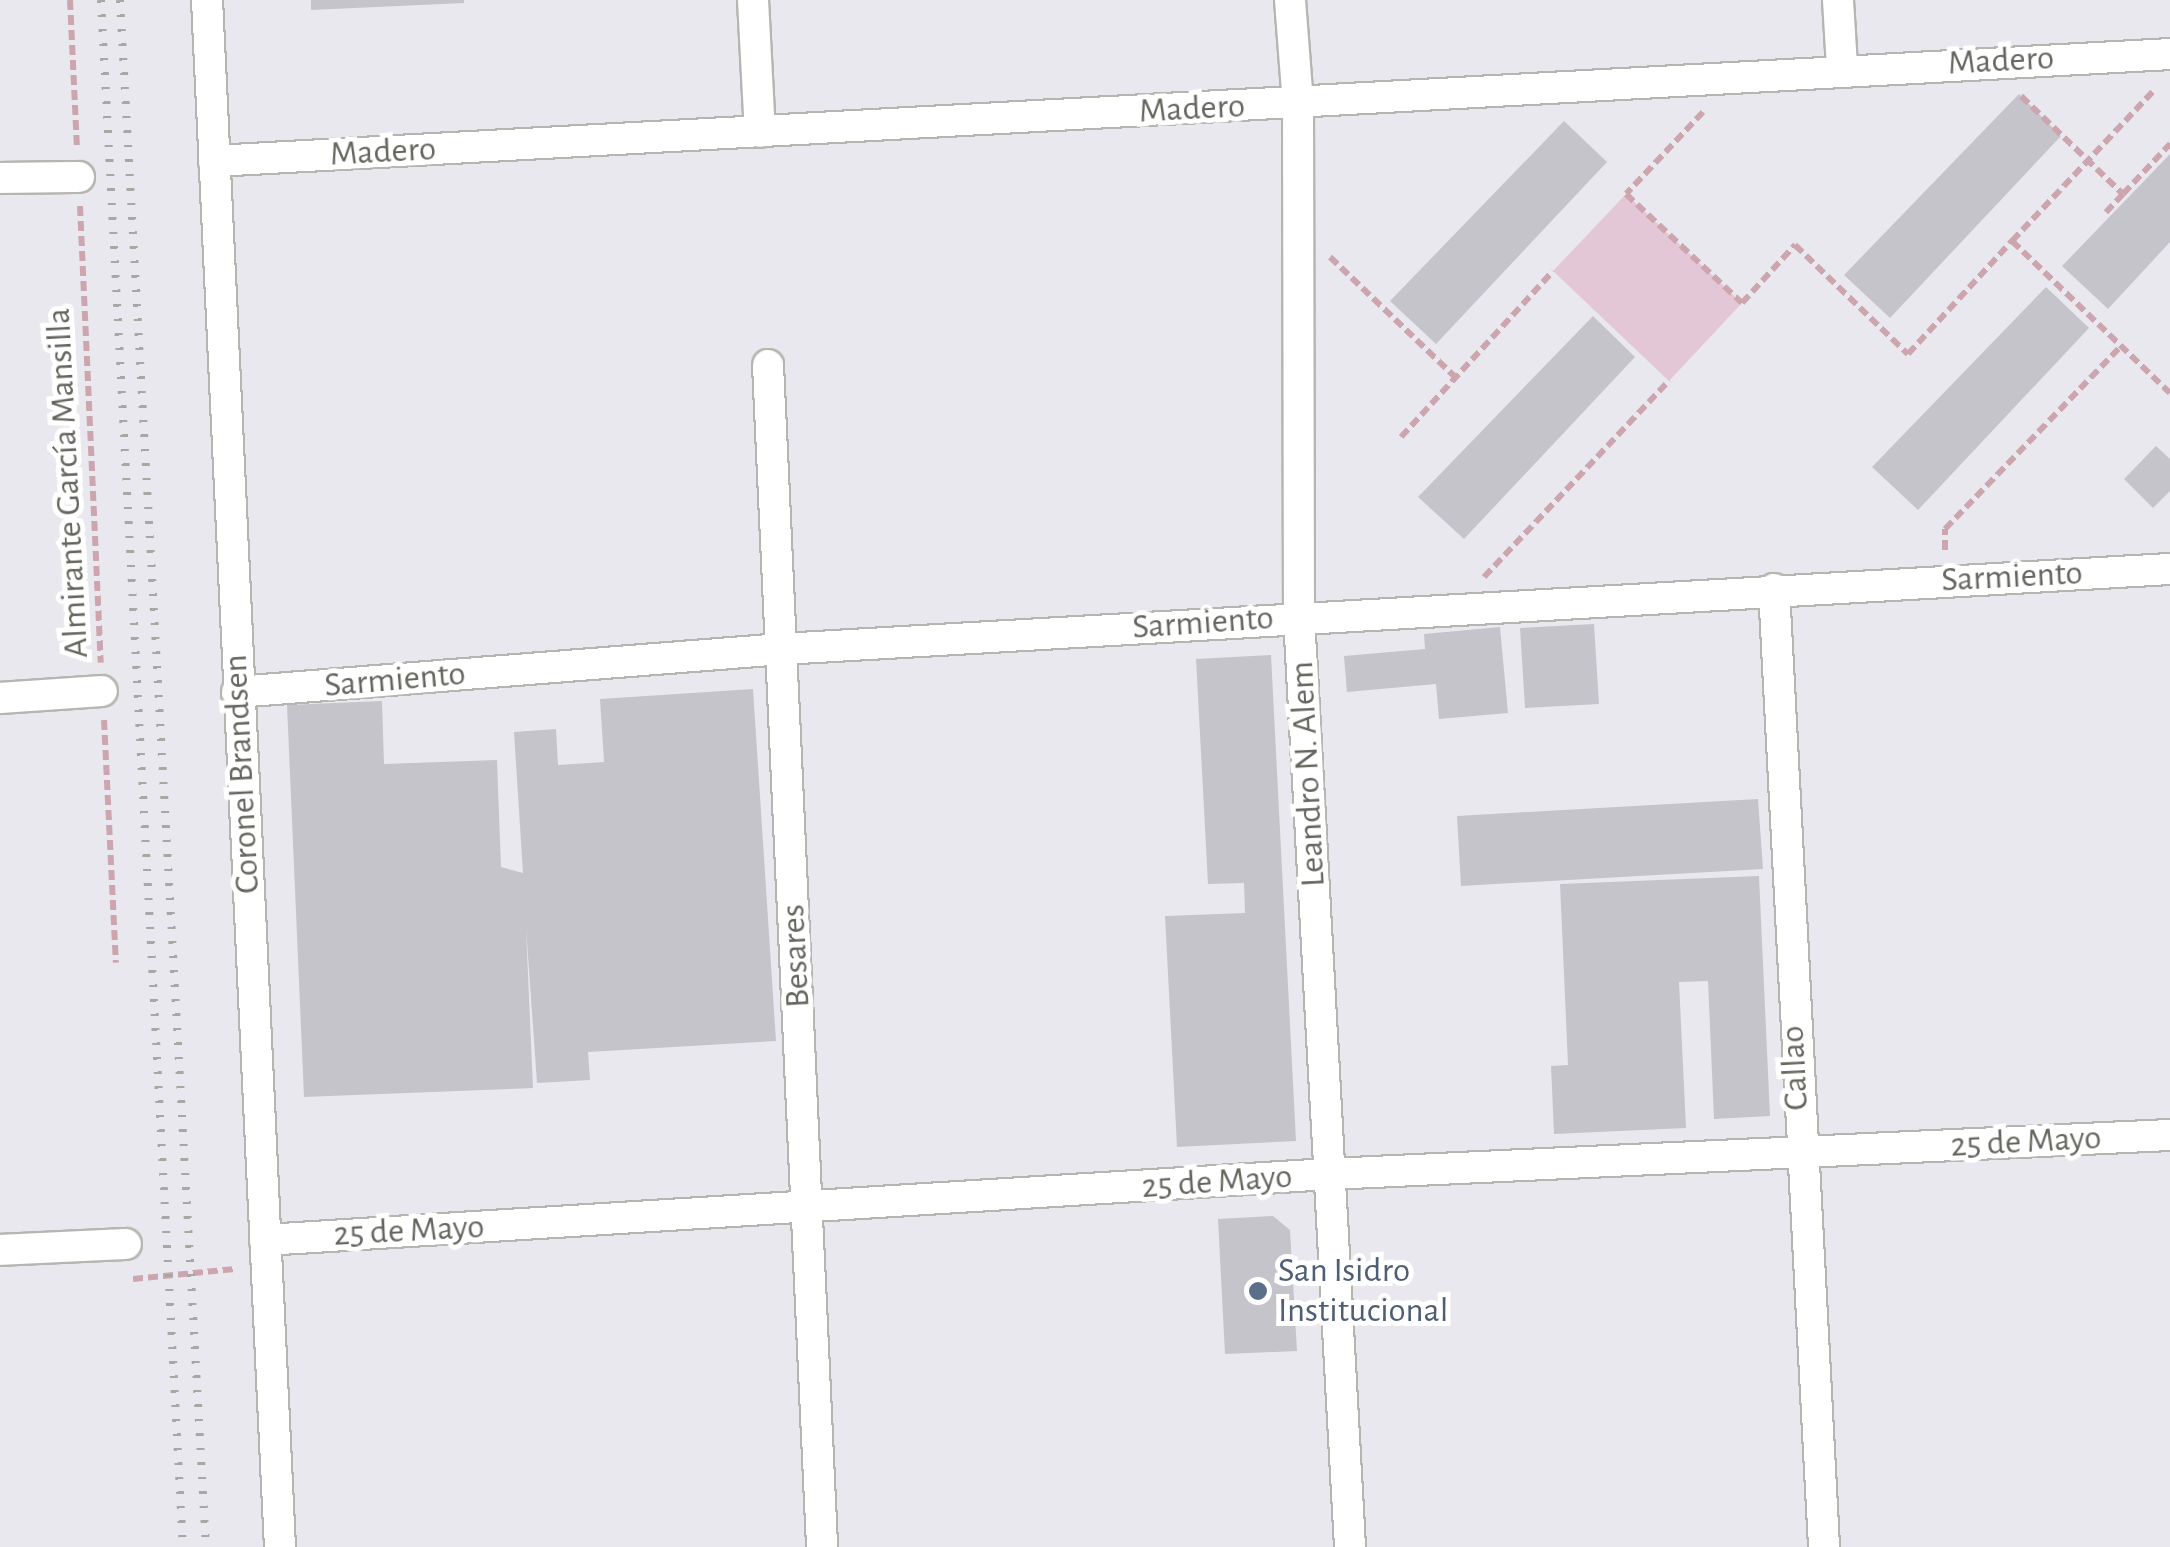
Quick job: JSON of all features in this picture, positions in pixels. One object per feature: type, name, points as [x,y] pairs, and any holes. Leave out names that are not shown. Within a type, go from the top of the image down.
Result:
[{"type":"street","name":"Coronel Brandsen","points":[[208,0],[280,1547]]},
{"type":"street","points":[[752,0],[760,132]]},
{"type":"street","name":"Leandro N. Alem","points":[[1290,0],[1298,103],[1299,617],[1350,1547]]},
{"type":"street","points":[[1838,0],[1842,68]]},
{"type":"street","name":"Madero","points":[[214,161],[1298,103],[1842,68],[2170,54]]},
{"type":"street","points":[[0,178],[79,177]]},
{"type":"street","name":"Besares","points":[[768,365],[822,1547]]},
{"type":"street","name":"Sarmiento","points":[[238,692],[782,649],[2170,569]]},
{"type":"street","name":"Callao","points":[[1774,589],[1798,1152],[1824,1547]]},
{"type":"street","points":[[0,698],[102,691]]},
{"type":"street","name":"25 de Mayo","points":[[265,1253],[807,1208],[1330,1174],[2170,1135]]},
{"type":"street","points":[[0,1250],[122,1244]]},
{"type":"path","name":"Almirante García Mansilla","points":[[70,0],[116,963]]},
{"type":"path","points":[[1738,75],[1626,194],[1742,303],[1796,245],[1908,354],[2158,85]]},
{"type":"path","points":[[2020,95],[2123,194]]},
{"type":"path","points":[[2106,212],[2170,144]]},
{"type":"path","points":[[1298,227],[1456,377]]},
{"type":"path","points":[[2012,241],[2170,393]]},
{"type":"path","points":[[1401,437],[1553,271]]},
{"type":"path","points":[[1945,529],[2120,346]]},
{"type":"path","points":[[1454,608],[1669,382]]},
{"type":"path","points":[[122,1244],[126,1280],[265,1253]]},
{"type":"shaded area","points":[[1626,194],[1742,303],[1669,381],[1553,271]]},
{"type":"building","points":[[311,0],[464,0],[464,3],[311,10]]},
{"type":"building","points":[[2019,94],[2061,136],[1890,318],[1844,275]]},
{"type":"building","points":[[1564,121],[1607,162],[1436,344],[1390,301]]},
{"type":"building","points":[[2170,154],[2170,242],[2108,309],[2062,266]]},
{"type":"building","points":[[2046,287],[2089,328],[1918,510],[1872,467]]},
{"type":"building","points":[[1593,316],[1635,357],[1464,539],[1418,497]]},
{"type":"building","points":[[2156,446],[2170,459],[2170,491],[2153,508],[2124,479]]},
{"type":"building","points":[[1594,624],[1599,704],[1525,708],[1520,628]]},
{"type":"building","points":[[1500,627],[1508,713],[1439,719],[1436,684],[1347,692],[1344,656],[1425,649],[1424,634]]},
{"type":"building","points":[[1271,655],[1296,1141],[1177,1147],[1165,916],[1245,913],[1244,883],[1208,884],[1196,659]]},
{"type":"building","points":[[753,689],[776,1041],[588,1052],[590,1080],[537,1083],[526,928],[533,1088],[304,1097],[287,705],[382,701],[384,764],[497,760],[501,867],[523,873],[514,732],[556,729],[558,765],[604,762],[600,699]]},
{"type":"building","points":[[1758,799],[1763,869],[1461,886],[1457,816]]},
{"type":"building","points":[[1759,876],[1770,1116],[1714,1119],[1708,981],[1679,982],[1686,1128],[1554,1134],[1551,1066],[1568,1065],[1560,884]]},
{"type":"building","name":"San Isidro Institucional","points":[[1273,1216],[1290,1230],[1297,1351],[1225,1354],[1218,1219]]},
{"type":"railway","points":[[101,0],[183,1547]]},
{"type":"railway","points":[[120,0],[206,1547]]},
{"type":"place","name":"San Isidro Institucional","points":[[1258,1291]]}]
